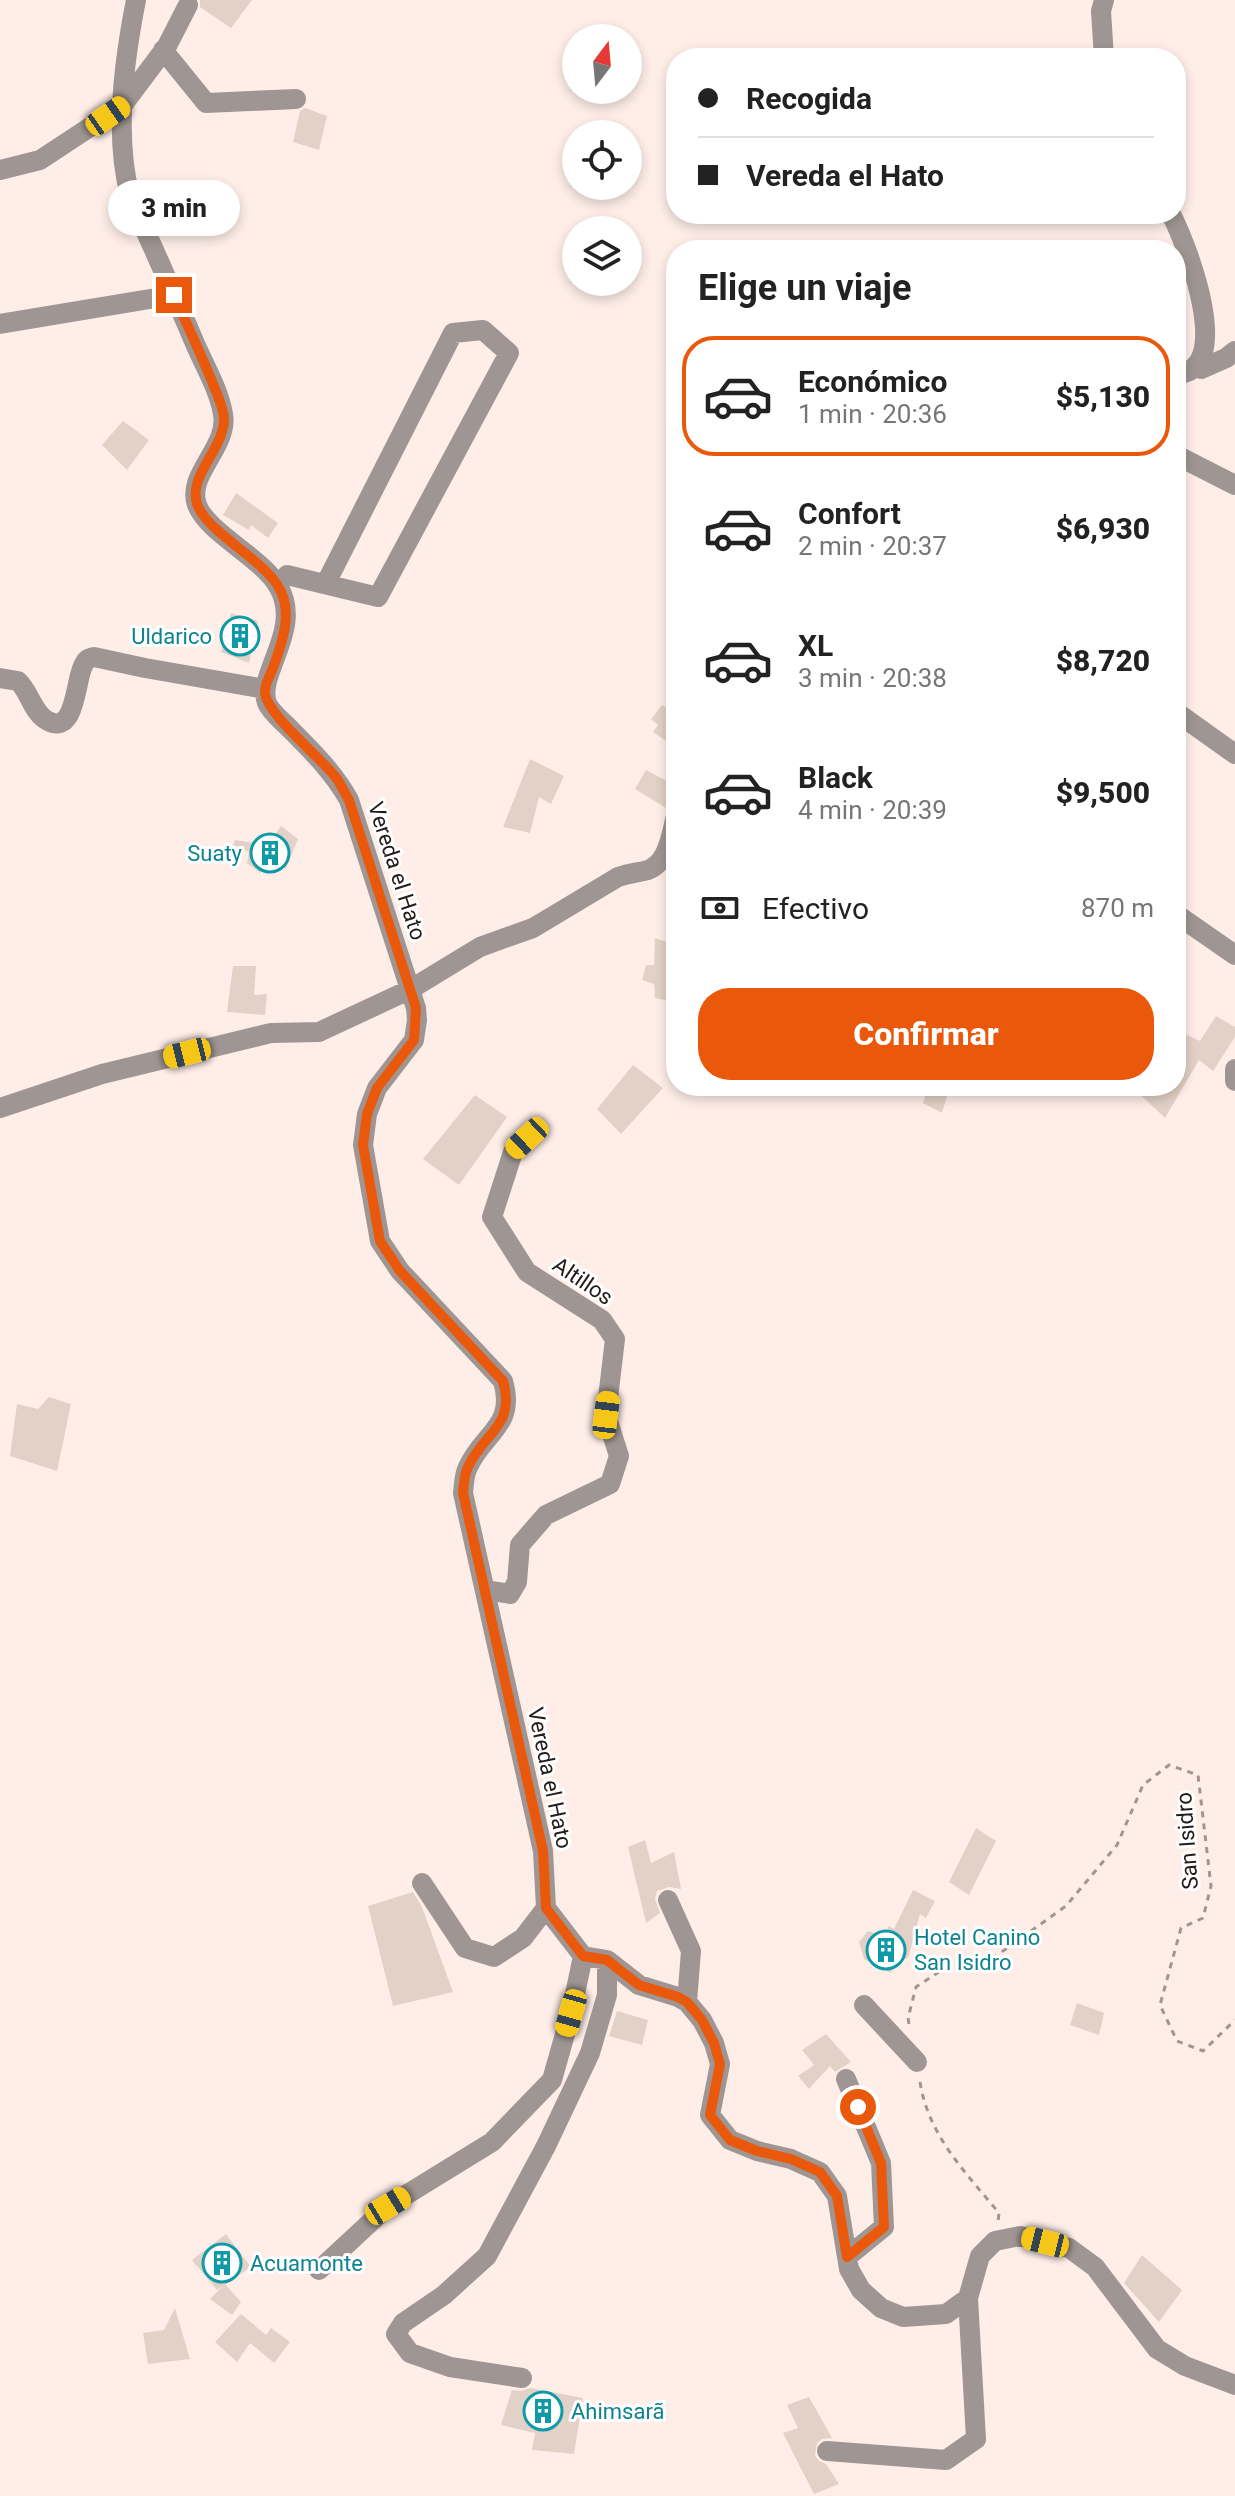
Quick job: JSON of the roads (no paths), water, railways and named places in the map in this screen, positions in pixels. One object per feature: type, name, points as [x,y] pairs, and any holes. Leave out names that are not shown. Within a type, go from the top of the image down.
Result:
[{"type":"street","points":[[136,0],[122,106],[124,172],[130,196],[209,376],[224,418],[221,436],[195,495],[198,508],[206,519],[276,572],[378,597],[509,353],[483,330],[453,333],[326,583]]},
{"type":"street","points":[[1103,48],[1101,11],[1104,0]]},
{"type":"street","points":[[0,170],[40,160],[122,106],[163,50],[188,5]]},
{"type":"street","points":[[163,50],[206,103],[296,99]]},
{"type":"street","points":[[1186,244],[1211,313],[1214,345],[1201,368],[1186,373]]},
{"type":"street","points":[[0,324],[174,295]]},
{"type":"street","points":[[1186,373],[1226,358],[1235,351]]},
{"type":"street","points":[[1186,460],[1235,485]]},
{"type":"street","points":[[0,678],[18,681],[41,716],[56,724],[62,723],[70,713],[82,667],[86,660],[94,657],[265,689],[281,645],[286,618],[276,572]]},
{"type":"street","name":"Vereda el Hato","points":[[265,689],[267,705],[338,780],[349,800],[416,1008],[414,1040],[377,1088],[367,1114],[363,1145],[380,1241],[400,1271],[503,1381],[508,1398],[506,1413],[467,1468],[463,1493],[543,1851],[546,1908]]},
{"type":"street","points":[[1186,720],[1235,754]]},
{"type":"street","points":[[0,1108],[102,1074],[271,1033],[319,1032],[411,989],[480,947],[533,928],[618,877],[633,871],[646,871],[666,854]]},
{"type":"street","points":[[1186,921],[1235,955]]},
{"type":"street","points":[[1235,1069],[1235,1081]]},
{"type":"street","name":"Altillos","points":[[486,1590],[510,1594],[517,1582],[520,1545],[546,1515],[610,1484],[619,1456],[606,1415],[615,1339],[602,1320],[527,1272],[492,1217],[513,1152],[527,1138]]},
{"type":"street","points":[[422,1883],[465,1948],[494,1957],[523,1938],[546,1908],[583,1956],[607,1960],[639,1985],[687,2002],[702,2020],[720,2064],[710,2115],[730,2140],[757,2151],[791,2159],[820,2172],[837,2196],[849,2269],[861,2290],[881,2308],[903,2317],[946,2314],[968,2298]]},
{"type":"street","points":[[668,1900],[691,1951],[687,2002]]},
{"type":"street","points":[[319,2270],[388,2206],[492,2142],[552,2080],[583,1956]]},
{"type":"street","points":[[522,2378],[450,2367],[410,2353],[396,2334],[403,2323],[444,2295],[487,2256],[546,2146],[590,2053],[607,1995],[607,1960]]},
{"type":"street","points":[[864,2005],[917,2062]]},
{"type":"street","points":[[846,2079],[881,2163],[884,2227],[847,2257]]},
{"type":"street","points":[[827,2451],[946,2460],[976,2439],[968,2298],[980,2256],[995,2241],[1020,2236],[1069,2248],[1095,2267],[1157,2349],[1185,2366],[1235,2385]]},
{"type":"place","name":"Uldarico","points":[[240,636]]},
{"type":"place","name":"Suaty","points":[[270,853]]},
{"type":"place","name":"Hotel Canino San Isidro","points":[[886,1950]]},
{"type":"place","name":"Acuamonte","points":[[222,2263]]},
{"type":"place","name":"Ahimsarã","points":[[543,2411]]}]
